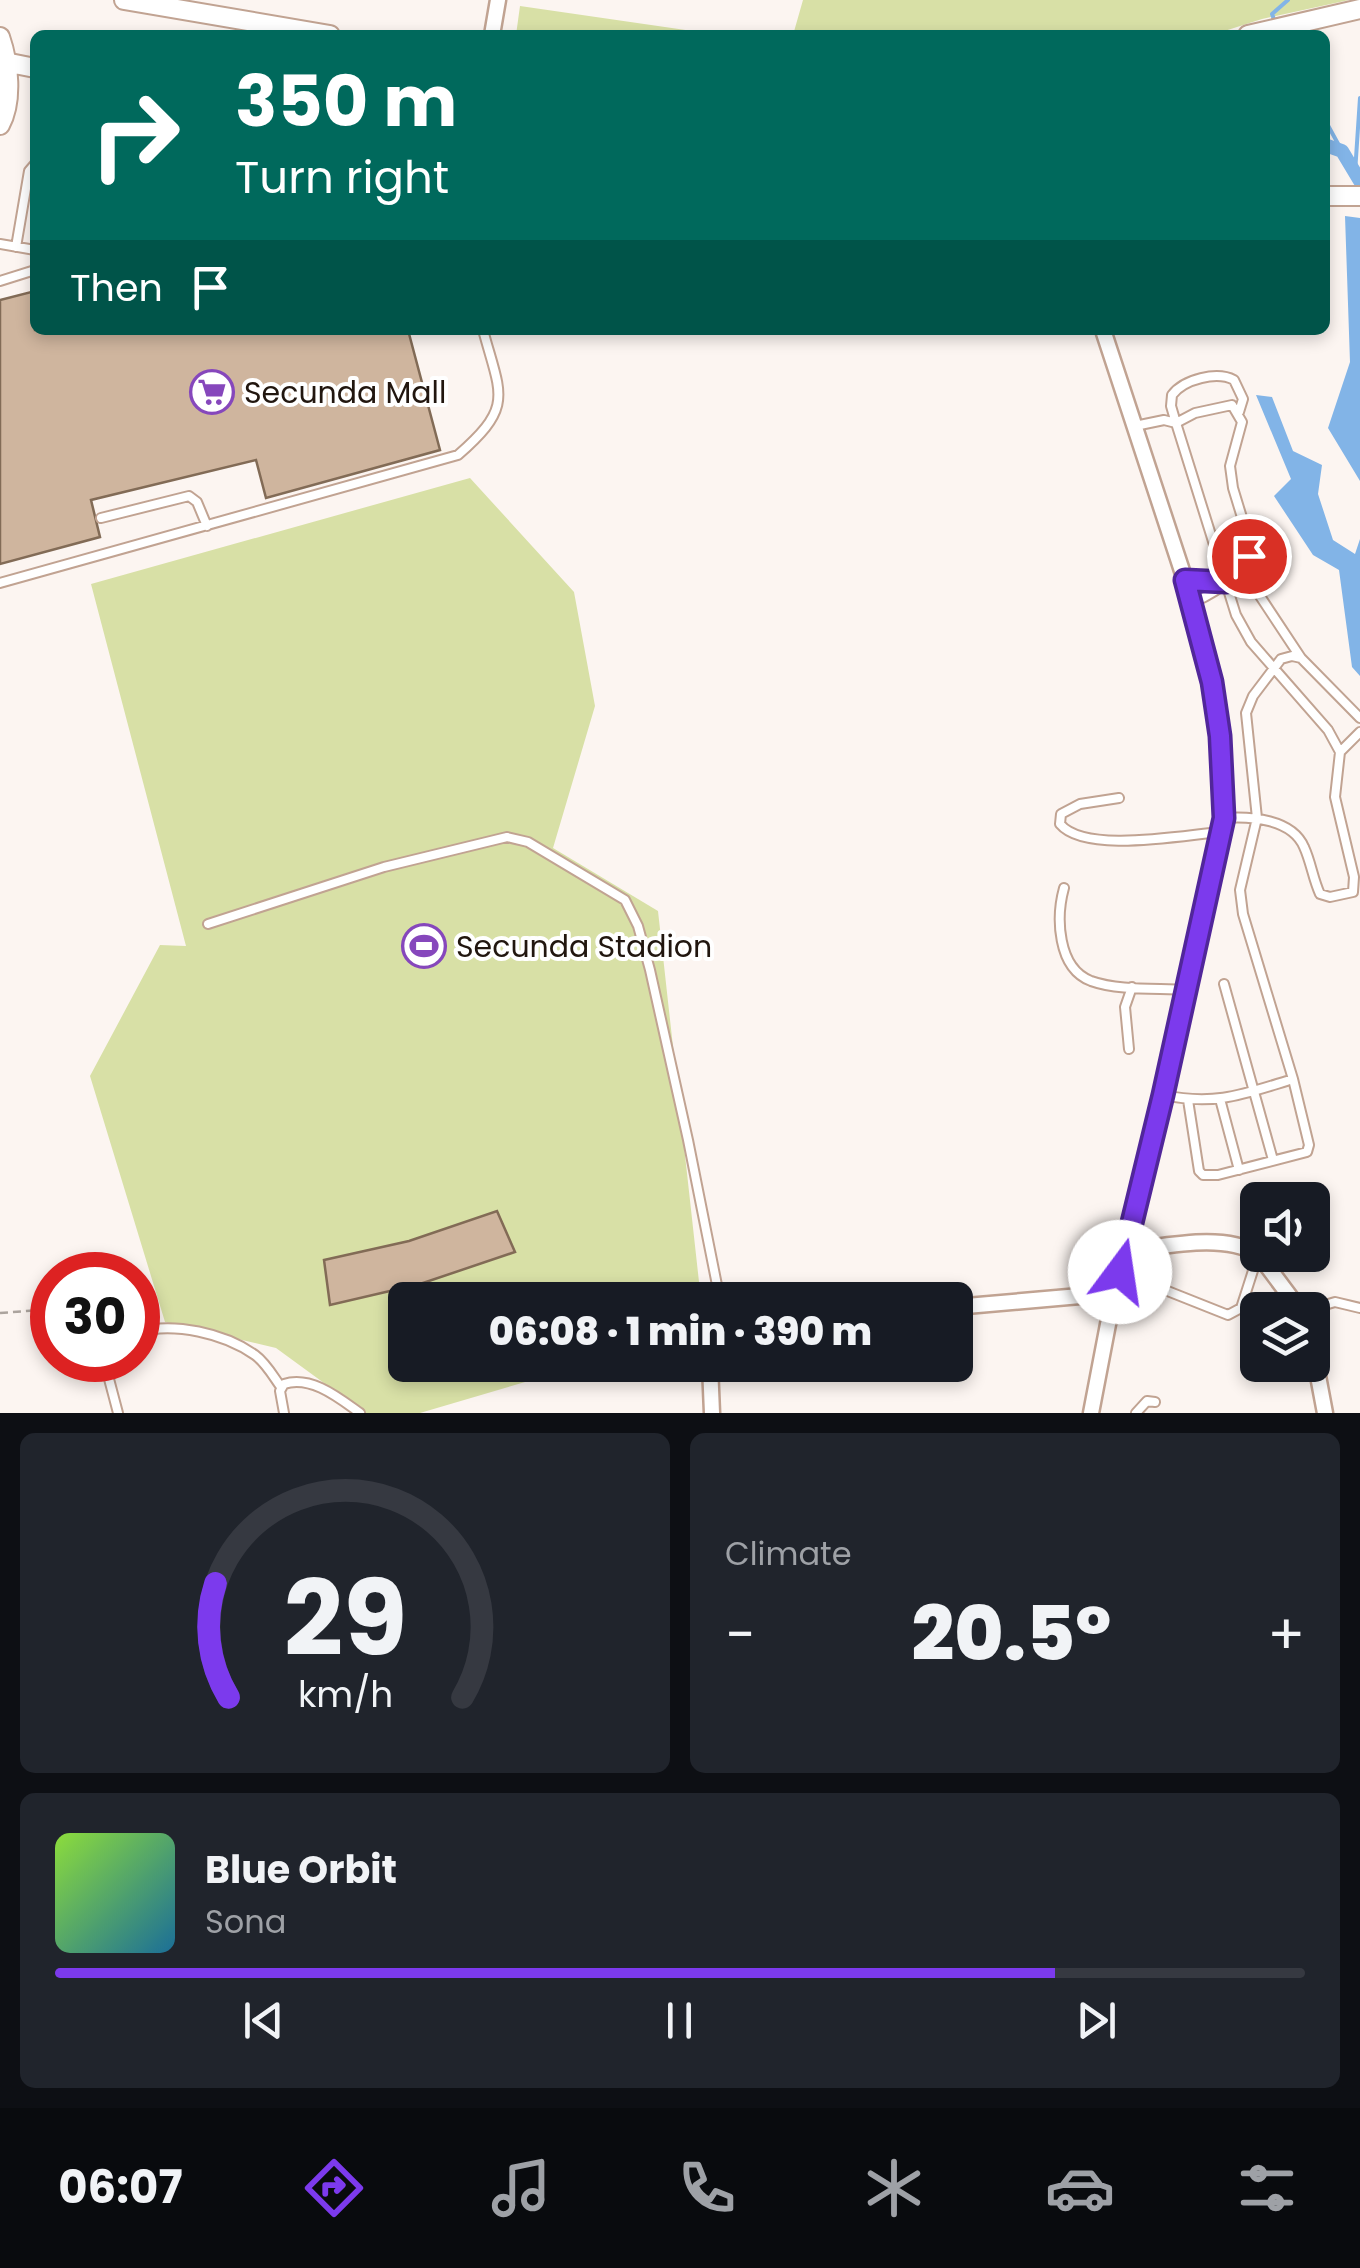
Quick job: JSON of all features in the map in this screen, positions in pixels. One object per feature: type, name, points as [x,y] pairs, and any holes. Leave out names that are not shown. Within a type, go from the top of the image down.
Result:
[{"type":"street","points":[[124,0],[301,30]]},
{"type":"street","points":[[493,30],[498,0]]},
{"type":"street","points":[[1265,30],[1360,9]]},
{"type":"street","points":[[0,38],[7,92],[0,125]]},
{"type":"street","points":[[4,62],[30,67]]},
{"type":"street","points":[[1091,1413],[1114,1293],[1163,1095],[1222,825],[1220,736],[1212,682],[1185,580],[1105,335]]},
{"type":"street","points":[[1124,1251],[1217,1244],[1240,1247]]},
{"type":"street","points":[[1271,1272],[1286,1292]]},
{"type":"street","points":[[973,1305],[1114,1293]]},
{"type":"street","points":[[711,1382],[712,1413]]},
{"type":"street","points":[[1319,1382],[1325,1413]]},
{"type":"lane","points":[[16,247],[30,170]]},
{"type":"lane","points":[[0,244],[30,249]]},
{"type":"lane","points":[[0,281],[30,272]]},
{"type":"lane","points":[[0,582],[458,455],[487,430],[498,412],[500,389],[484,335]]},
{"type":"lane","points":[[1119,798],[1074,805],[1060,814],[1060,824],[1068,834],[1080,838],[1122,840],[1256,818],[1280,826],[1301,840],[1320,894],[1330,898],[1353,892],[1354,877],[1335,798],[1340,752],[1328,730],[1243,629],[1176,424],[1172,395],[1189,381],[1226,376],[1234,380],[1243,399],[1239,412]]},
{"type":"lane","points":[[1176,424],[1195,412],[1232,405],[1242,422],[1230,466],[1251,547],[1243,564],[1217,591],[1191,604]]},
{"type":"lane","points":[[1135,426],[1164,420],[1176,424]]},
{"type":"lane","points":[[101,518],[189,496],[197,502],[207,526]]},
{"type":"lane","points":[[1185,580],[1226,582],[1250,588],[1262,597],[1301,658],[1360,718]]},
{"type":"lane","points":[[1188,1100],[1200,1173],[1207,1177],[1304,1154],[1309,1149],[1293,1079],[1241,903],[1242,872],[1256,818],[1246,713],[1253,696],[1281,659],[1301,658]]},
{"type":"lane","points":[[1340,752],[1360,732]]},
{"type":"lane","points":[[208,924],[384,867],[507,837],[528,842],[625,900],[638,926],[650,970],[716,1282]]},
{"type":"lane","points":[[1064,888],[1058,922],[1063,946],[1078,974],[1092,982],[1187,990]]},
{"type":"lane","points":[[1224,984],[1272,1160]]},
{"type":"lane","points":[[1129,1049],[1125,1007],[1132,987]]},
{"type":"lane","points":[[1163,1095],[1188,1100],[1220,1099],[1293,1079]]},
{"type":"lane","points":[[1220,1099],[1239,1170]]},
{"type":"lane","points":[[1164,1290],[1228,1314],[1236,1313],[1253,1272]]},
{"type":"lane","points":[[1330,1303],[1360,1308]]},
{"type":"lane","points":[[160,1329],[172,1327],[216,1338],[255,1355],[281,1387],[284,1413]]},
{"type":"lane","points":[[281,1387],[294,1381],[317,1386],[360,1413]]},
{"type":"lane","points":[[110,1382],[118,1413]]},
{"type":"lane","points":[[1136,1413],[1146,1402],[1155,1402]]},
{"type":"path","points":[[0,1313],[30,1311]]},
{"type":"green space","points":[[803,0],[1349,0],[1228,30],[794,30]]},
{"type":"green space","points":[[520,6],[686,30],[517,30]]},
{"type":"green space","name":"Secunda Stadion","points":[[470,478],[574,592],[595,706],[553,848],[658,911],[699,1282],[388,1282],[388,1382],[525,1382],[420,1413],[365,1413],[276,1348],[165,1322],[160,1306],[160,1252],[144,1252],[90,1076],[160,945],[186,946],[91,584]]},
{"type":"water","points":[[1345,216],[1360,218],[1360,481],[1328,428],[1350,362]]},
{"type":"water","points":[[1256,395],[1272,397],[1293,451],[1322,465],[1318,494],[1333,540],[1355,554],[1360,539],[1360,676],[1352,667],[1339,570],[1313,555],[1274,496],[1291,479]]},
{"type":"building","name":"Secunda Mall","points":[[30,292],[30,335],[409,335],[440,450],[266,498],[256,460],[91,500],[100,537],[0,564],[0,300]]},
{"type":"building","points":[[497,1211],[515,1252],[426,1282],[388,1282],[388,1291],[330,1305],[324,1260],[409,1241]]},
{"type":"waterway","points":[[1275,22],[1272,14],[1288,0]]},
{"type":"waterway","points":[[1355,173],[1360,98]]},
{"type":"waterway","points":[[1330,129],[1342,151]]},
{"type":"waterway","points":[[1330,147],[1342,151],[1360,181]]},
{"type":"place","name":"Secunda Mall","points":[[212,392]]},
{"type":"place","name":"Secunda Stadion","points":[[424,946]]},
{"type":"route","points":[[1120,1272],[1224,818],[1220,736],[1212,682],[1185,580],[1226,582],[1249,556]]}]
